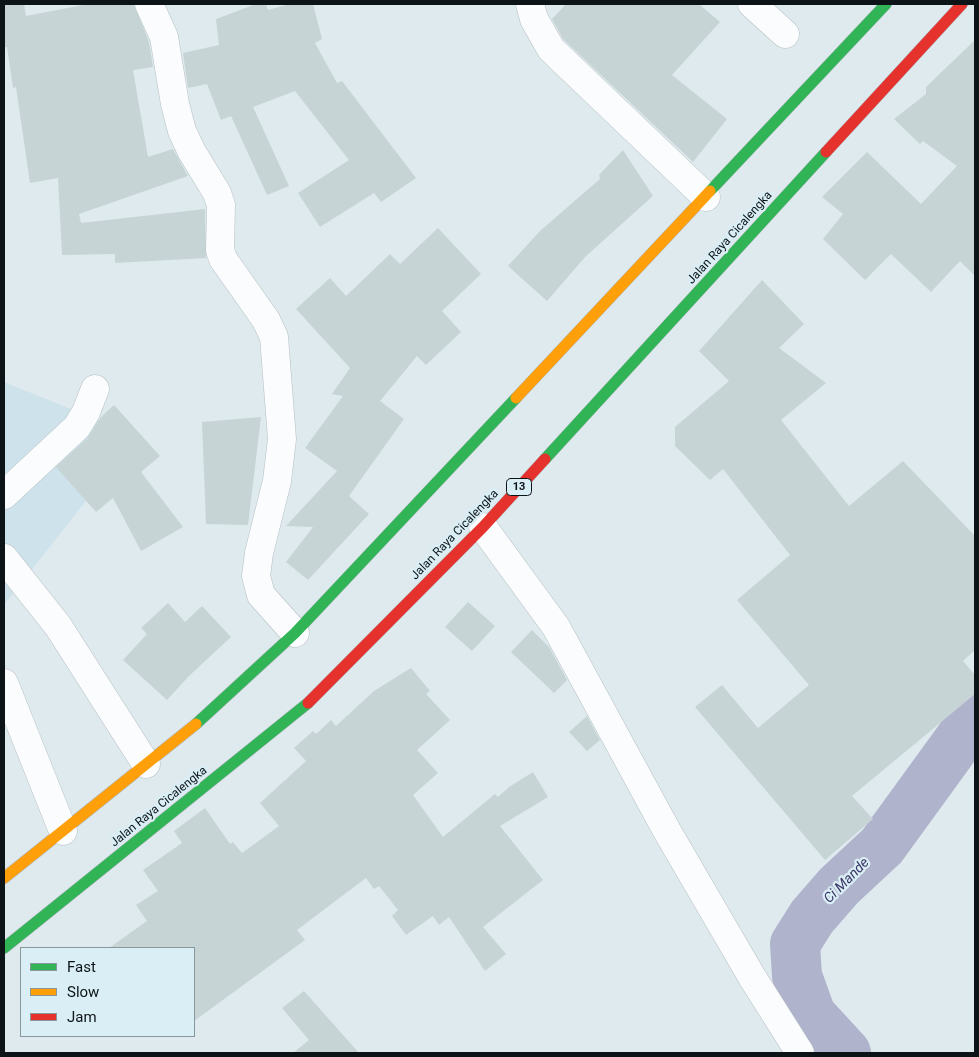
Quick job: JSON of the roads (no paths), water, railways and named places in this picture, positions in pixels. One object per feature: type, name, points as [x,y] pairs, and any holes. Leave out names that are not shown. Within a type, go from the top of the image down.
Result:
[{"type":"highway","points":[[4,878],[209,713],[295,634],[886,4]]},
{"type":"highway","name":"Jalan Raya Cicalengka","points":[[4,948],[320,693],[483,527],[962,4]]},
{"type":"street","points":[[149,4],[164,36],[175,104],[182,131],[192,152],[218,193],[221,205],[220,250],[223,259],[266,320],[274,337],[282,439],[277,481],[259,553],[256,576],[261,595],[295,634]]},
{"type":"street","points":[[530,4],[534,19],[551,49],[706,197]]},
{"type":"street","points":[[752,4],[785,34]]},
{"type":"street","points":[[4,495],[77,427],[86,412],[95,389]]},
{"type":"street","points":[[483,527],[556,627],[667,831],[752,977],[800,1053]]},
{"type":"street","points":[[4,558],[58,626],[146,764]]},
{"type":"street","points":[[4,683],[63,830]]},
{"type":"waterway","name":"Ci Mande","points":[[846,1053],[811,1015],[797,976],[795,944],[812,917],[839,886],[882,846],[975,718]]}]
